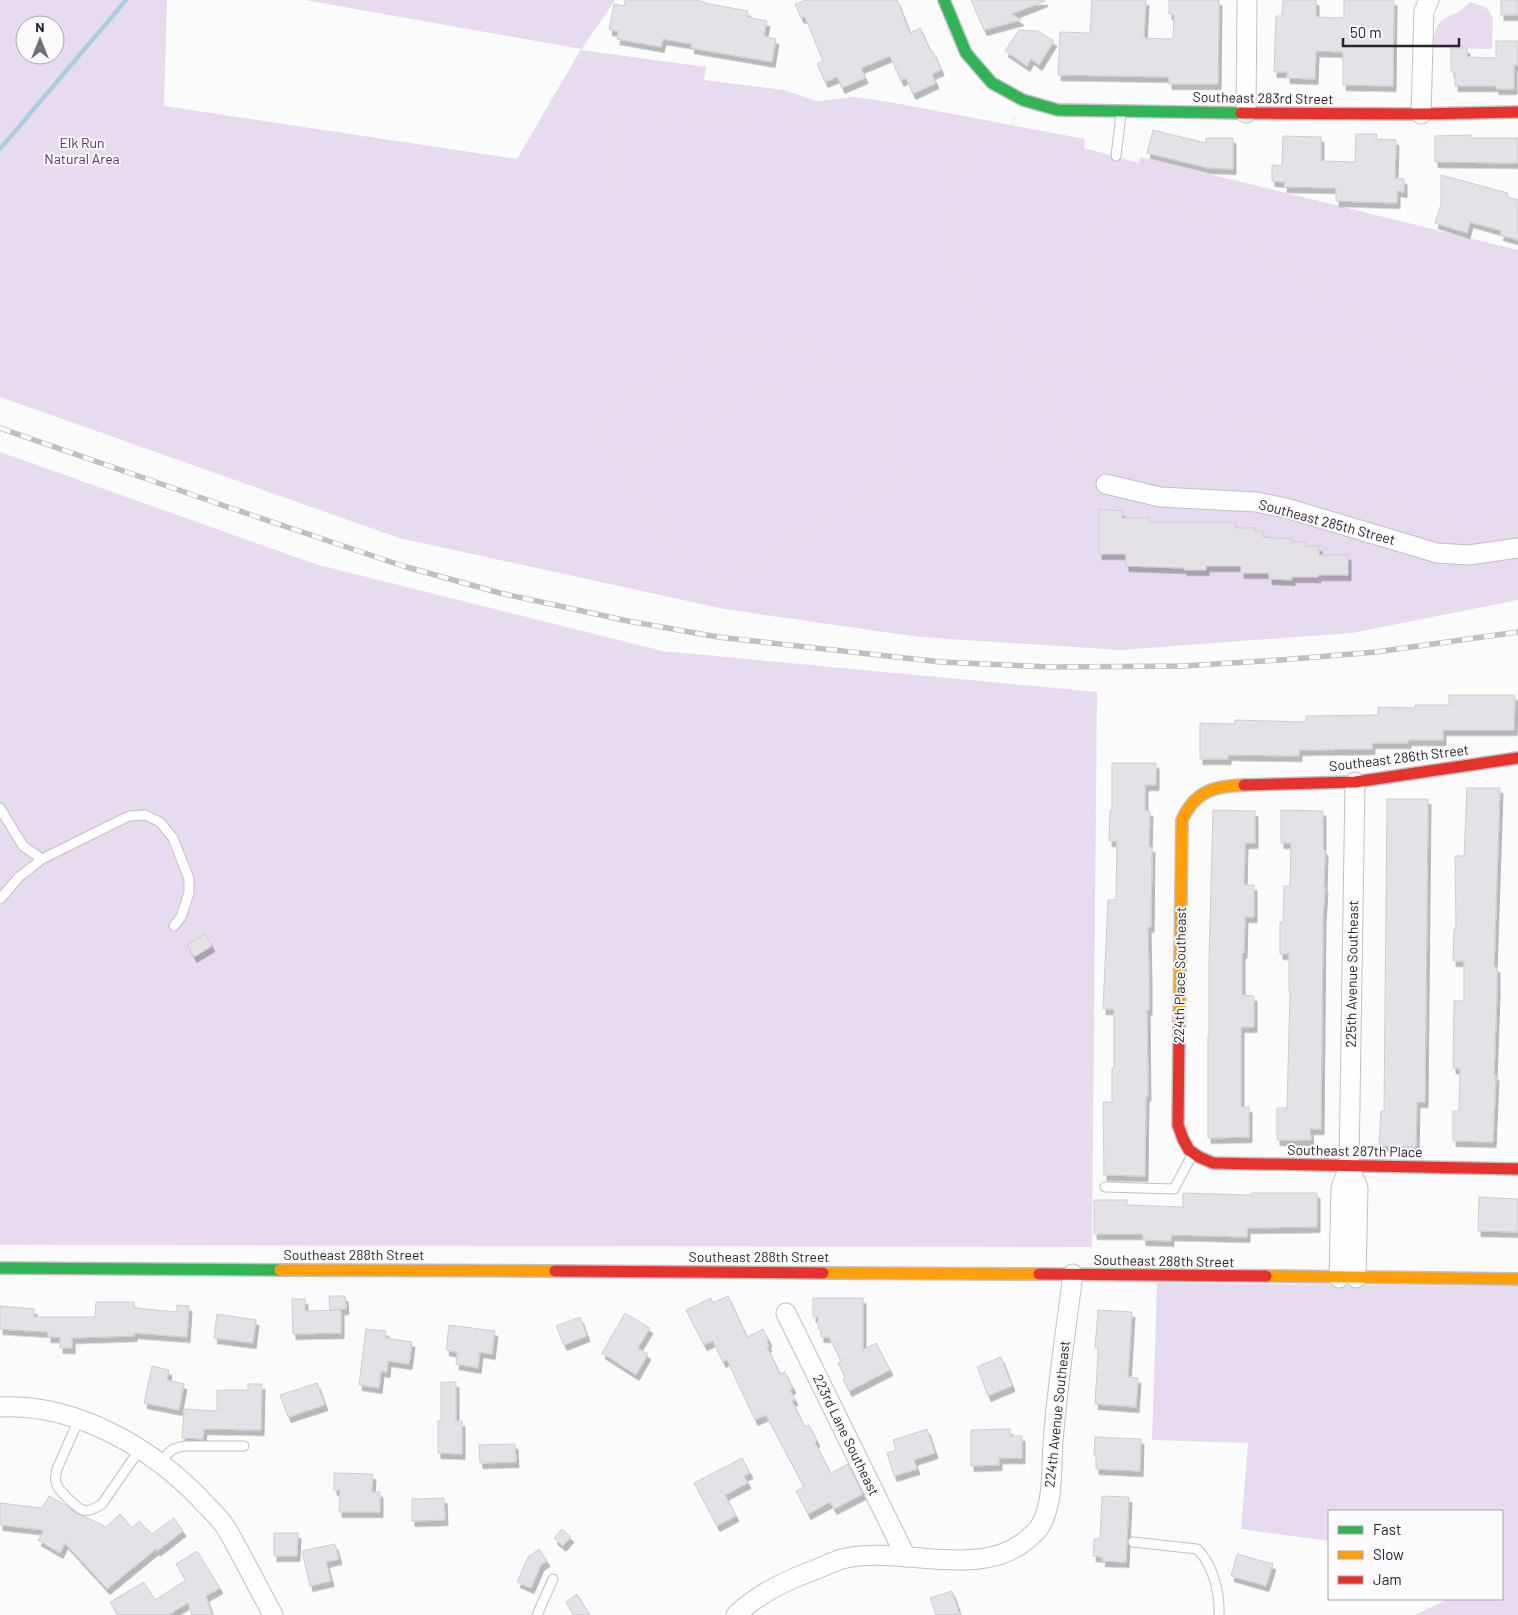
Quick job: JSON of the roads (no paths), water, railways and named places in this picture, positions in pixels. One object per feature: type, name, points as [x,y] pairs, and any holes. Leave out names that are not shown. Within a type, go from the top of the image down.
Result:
[{"type":"street","name":"Southeast 283rd Street","points":[[944,0],[966,53],[992,83],[1023,100],[1058,110],[1421,114],[1518,112]]},
{"type":"street","points":[[1246,113],[1247,0]]},
{"type":"street","points":[[1421,114],[1424,11],[1429,0]]},
{"type":"street","name":"Southeast 285th Street","points":[[1106,484],[1167,498],[1256,502],[1286,508],[1437,553],[1469,555],[1518,548]]},
{"type":"street","name":"Southeast 286th Street","points":[[1196,797],[1206,791],[1222,786],[1354,782],[1518,758]]},
{"type":"street","name":"225th Avenue Southeast","points":[[1348,1278],[1341,1188],[1349,1166],[1354,782]]},
{"type":"street","name":"224th Place Southeast","points":[[1192,1154],[1183,1143],[1178,1125],[1182,820],[1196,797]]},
{"type":"street","name":"Southeast 287th Place","points":[[1192,1154],[1205,1160],[1226,1164],[1518,1169]]},
{"type":"street","name":"Southeast 288th Street","points":[[0,1268],[1072,1274],[1518,1279]]},
{"type":"street","name":"224th Avenue Southeast","points":[[906,1557],[983,1560],[1007,1553],[1021,1546],[1039,1528],[1046,1511],[1052,1476],[1053,1443],[1072,1274]]},
{"type":"street","name":"223rd Lane Southeast","points":[[786,1314],[906,1557]]},
{"type":"street","points":[[0,1407],[12,1406],[45,1410],[79,1419],[102,1428],[159,1462],[187,1484],[224,1525],[273,1615]]},
{"type":"street","points":[[736,1615],[751,1601],[796,1576],[842,1559],[874,1556],[906,1557]]},
{"type":"lane","points":[[1116,156],[1121,111]]},
{"type":"lane","points":[[0,808],[23,846],[42,859]]},
{"type":"lane","points":[[0,899],[19,877],[42,859],[129,816],[145,815],[160,822],[173,838],[189,879],[189,893],[181,917],[174,926]]},
{"type":"lane","points":[[1105,1187],[1174,1189],[1192,1154]]},
{"type":"lane","points":[[79,1419],[57,1469],[55,1478],[56,1484],[62,1492],[80,1509],[92,1509],[102,1504],[140,1449]]},
{"type":"lane","points":[[159,1462],[173,1449],[184,1446],[244,1446]]},
{"type":"lane","points":[[1133,1542],[1197,1549],[1202,1554],[1213,1578],[1219,1615]]},
{"type":"lane","points":[[537,1615],[553,1579]]},
{"type":"waterway","points":[[0,149],[126,0]]},
{"type":"railway","points":[[0,428],[403,566],[500,593],[628,621],[718,637],[941,662],[1051,667],[1182,666],[1280,660],[1376,652],[1518,632]]},
{"type":"park label","name":"Elk Run Natural Area","points":[[82,152]]}]
